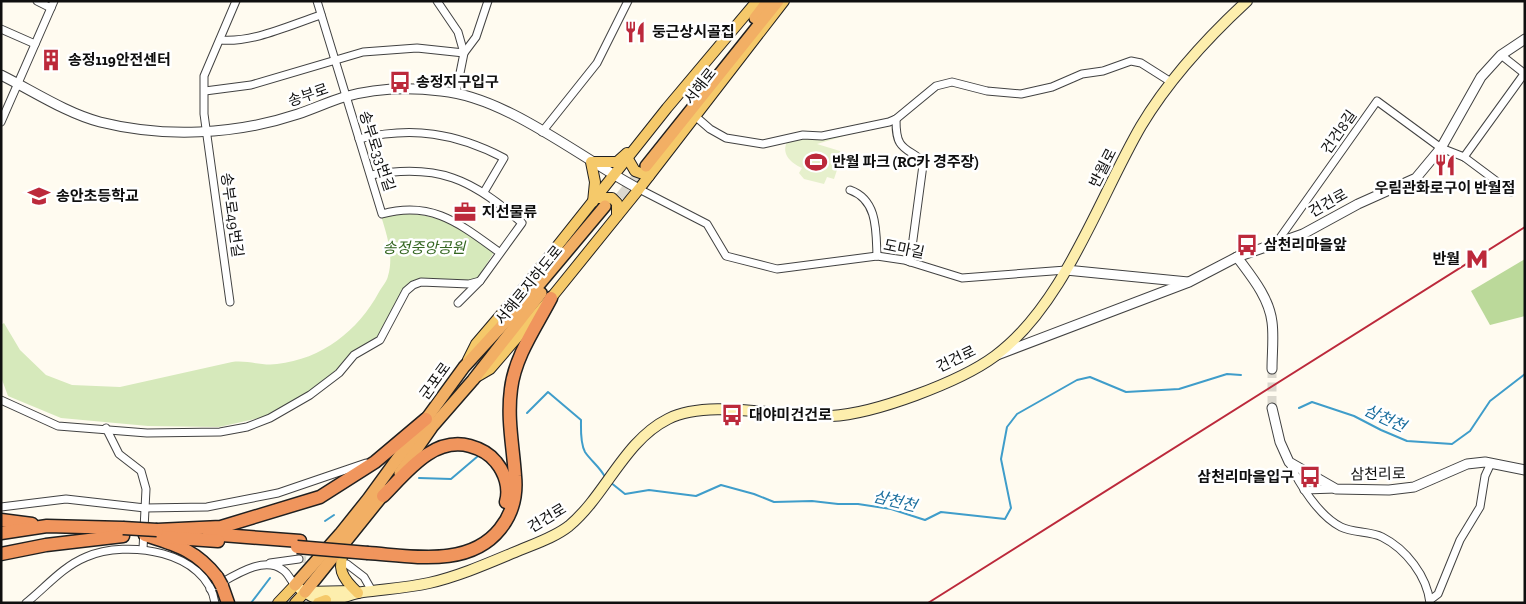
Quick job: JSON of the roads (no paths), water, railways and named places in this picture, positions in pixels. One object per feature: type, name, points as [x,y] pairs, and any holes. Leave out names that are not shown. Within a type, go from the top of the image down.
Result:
[{"type":"highway","points":[[645,168],[768,1]]},
{"type":"highway","points":[[645,168],[778,1]]},
{"type":"highway","name":"서해로지하도로","points":[[464,367],[532,293],[604,207]]},
{"type":"highway","name":"서해로지하도로","points":[[473,380],[604,207]]},
{"type":"highway","points":[[368,549],[427,557],[458,555],[487,543],[508,520],[515,500],[516,476],[509,418],[516,364],[551,298]]},
{"type":"highway","name":"군포로","points":[[295,585],[340,534],[464,367]]},
{"type":"highway","name":"군포로","points":[[305,592],[383,496],[432,427],[473,380]]},
{"type":"highway","points":[[152,534],[221,527],[320,497],[346,482],[381,457],[426,419]]},
{"type":"highway","points":[[1,520],[47,526],[152,534],[299,549],[457,549],[473,543],[488,533],[501,517],[508,497],[504,475],[495,461],[484,450],[465,445],[444,446],[424,456],[383,496]]},
{"type":"highway","points":[[1,533],[47,526]]},
{"type":"highway","points":[[1,554],[123,532]]},
{"type":"highway","points":[[152,534],[191,552],[206,563],[228,603]]},
{"type":"main road","name":"서해로","points":[[615,176],[667,108],[757,1]]},
{"type":"main road","name":"서해로","points":[[639,189],[645,168],[696,116],[784,1]]},
{"type":"main road","name":"반월로","points":[[995,356],[1026,328],[1066,270],[1141,126],[1172,82],[1221,26],[1247,1]]},
{"type":"main road","points":[[604,207],[595,182],[591,162],[613,162],[624,157],[667,108]]},
{"type":"main road","points":[[628,159],[635,171],[645,168]]},
{"type":"main road","name":"군포로","points":[[473,380],[490,369],[551,298],[604,207],[615,176]]},
{"type":"main road","name":"군포로","points":[[604,207],[639,189]]},
{"type":"main road","name":"건건로","points":[[295,585],[322,602],[358,593],[433,582],[485,565],[548,539],[567,528],[580,516],[643,437],[668,419],[698,410],[832,416],[876,408],[961,375],[995,356]]},
{"type":"main road","points":[[349,540],[341,557],[340,568],[346,582],[358,593]]},
{"type":"main road","name":"군포로","points":[[278,603],[295,585]]},
{"type":"main road","name":"건건로","points":[[305,592],[349,591],[358,593]]},
{"type":"main road","name":"군포로","points":[[295,603],[305,592]]},
{"type":"street","points":[[1,122],[53,4],[37,1]]},
{"type":"street","name":"송부로49번길","points":[[230,302],[207,131],[204,76],[236,1]]},
{"type":"street","name":"송부로33번길","points":[[317,1],[382,214],[396,210],[437,213],[462,226],[499,252]]},
{"type":"street","points":[[437,1],[458,32],[464,53]]},
{"type":"street","points":[[456,93],[464,53],[476,37],[488,1]]},
{"type":"street","points":[[542,132],[596,63],[628,1]]},
{"type":"street","points":[[220,40],[232,41],[247,38],[321,15]]},
{"type":"street","points":[[1,29],[35,44]]},
{"type":"street","name":"건건로","points":[[995,356],[1189,282],[1237,257],[1303,234],[1358,204],[1416,178],[1441,148],[1481,77],[1500,55],[1525,39]]},
{"type":"street","points":[[205,91],[250,85],[334,59],[393,49],[464,53]]},
{"type":"street","points":[[1464,157],[1524,74],[1500,55]]},
{"type":"street","points":[[696,116],[710,129],[726,138],[763,144],[802,135],[822,136],[896,119],[936,86],[952,82],[987,91],[1021,94],[1052,87],[1082,74],[1103,71],[1131,61],[1142,63],[1172,82]]},
{"type":"street","name":"송부로","points":[[1,75],[100,121],[166,132],[244,128],[297,114],[346,97],[407,89],[456,93],[501,109],[639,189]]},
{"type":"street","name":"건건8길","points":[[1277,242],[1377,101],[1441,148]]},
{"type":"street","points":[[896,119],[899,142],[905,150],[922,160],[924,165],[910,262]]},
{"type":"street","points":[[359,139],[400,131],[440,135],[473,144],[504,158],[484,192]]},
{"type":"street","points":[[1441,148],[1464,157],[1511,192]]},
{"type":"street","points":[[371,174],[408,170],[433,172],[465,182],[484,192],[522,222],[480,281],[458,303]]},
{"type":"street","name":"도마길","points":[[639,189],[707,224],[726,256],[777,269],[877,256],[910,262],[962,278],[1066,270],[1189,282]]},
{"type":"street","points":[[850,190],[865,198],[870,207],[875,221],[877,256]]},
{"type":"street","points":[[1237,257],[1255,280],[1266,302],[1272,320],[1272,369]]},
{"type":"street","points":[[1,400],[58,426],[106,428],[147,433],[220,432],[247,427],[270,418],[310,395],[339,373],[354,355],[380,340],[406,291],[413,285],[421,282],[469,284],[480,281]]},
{"type":"street","points":[[1272,408],[1280,442],[1299,484],[1328,517],[1342,528],[1382,537],[1400,550],[1420,570],[1430,601],[1438,594],[1460,540],[1480,507],[1486,476],[1491,463]]},
{"type":"street","points":[[106,428],[119,454],[141,471],[146,489],[143,549]]},
{"type":"street","points":[[1,507],[66,499],[145,508],[206,507],[278,493],[381,457]]},
{"type":"street","name":"삼천리로","points":[[1290,462],[1337,489],[1390,490],[1414,487],[1467,464],[1491,463],[1525,470]]},
{"type":"street","points":[[1304,490],[1337,489]]},
{"type":"street","points":[[26,603],[61,570],[88,556],[124,550],[143,549],[180,560],[216,584]]},
{"type":"street","points":[[216,584],[299,549]]},
{"type":"street","points":[[347,564],[364,577],[372,591]]},
{"type":"street","name":"건건로","points":[[259,565],[272,565],[284,570],[295,585]]},
{"type":"street","points":[[215,603],[216,584]]},
{"type":"waterway","name":"삼천천","points":[[610,482],[625,494],[649,490],[696,496],[721,485],[754,494],[774,502],[812,501],[858,504],[891,509],[925,520],[941,512],[1005,519],[1011,508],[1001,459],[1007,427],[1017,414],[1077,380],[1090,377],[1126,392],[1179,389],[1227,374],[1241,375]]},
{"type":"waterway","name":"삼천천","points":[[1299,408],[1312,402],[1354,416],[1407,441],[1452,444],[1470,431],[1490,401],[1525,374]]},
{"type":"waterway","name":"삼천천","points":[[527,413],[548,392],[581,420],[583,448],[605,477]]},
{"type":"waterway","name":"삼천천","points":[[419,478],[451,479],[478,456]]},
{"type":"waterway","name":"삼천천","points":[[325,521],[334,515]]},
{"type":"waterway","name":"삼천천","points":[[251,603],[270,578]]},
{"type":"tunnel","points":[[610,210],[646,166]]},
{"type":"tunnel","points":[[1272,369],[1272,408]]},
{"type":"tunnel","points":[[299,559],[319,561]]},
{"type":"railway","points":[[928,603],[1525,227]]},
{"type":"place","name":"둥근상시골집","points":[[635,32]]},
{"type":"place","name":"송정119안전센터","points":[[51,60]]},
{"type":"place","name":"송정지구입구","points":[[400,82]]},
{"type":"place","name":"반월 파크 (RC카 경주장)","points":[[816,162]]},
{"type":"place","name":"우림관화로구이 반월점","points":[[1445,165]]},
{"type":"place","name":"송안초등학교","points":[[39,196]]},
{"type":"place","name":"지선물류","points":[[465,212]]},
{"type":"place","name":"삼천리마을앞","points":[[1247,245]]},
{"type":"place","name":"반월","points":[[1477,259]]},
{"type":"place","name":"대야미건건로","points":[[732,415]]},
{"type":"place","name":"삼천리마을입구","points":[[1310,477]]},
{"type":"park label","name":"송정중앙공원","points":[[424,248]]}]
